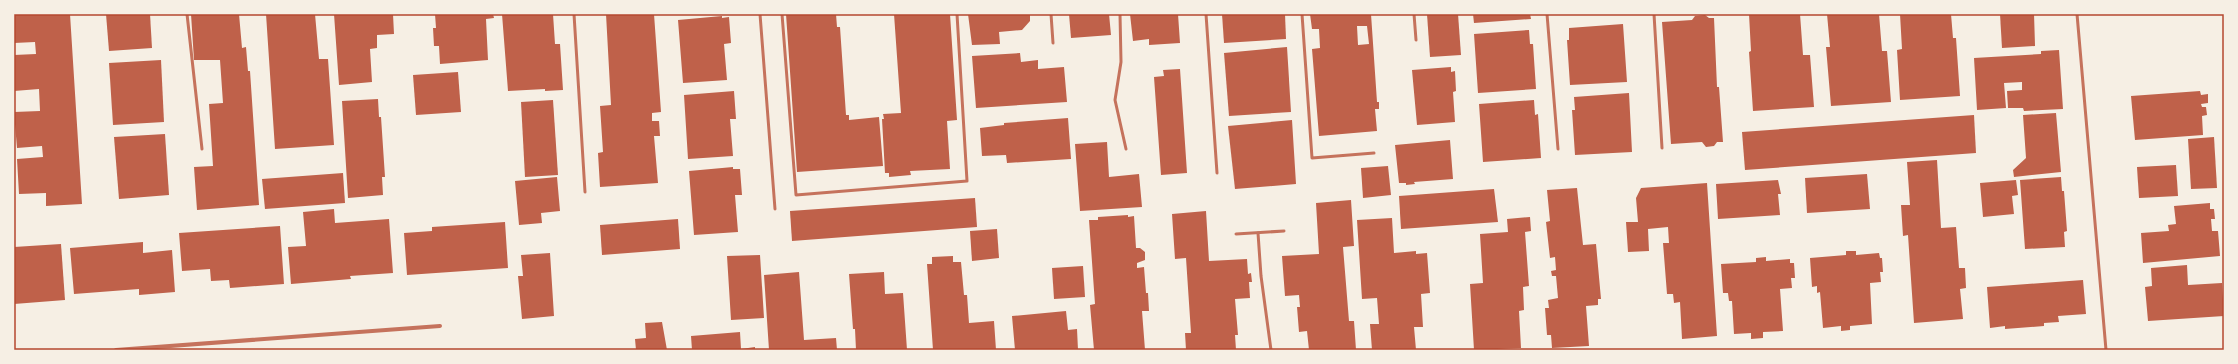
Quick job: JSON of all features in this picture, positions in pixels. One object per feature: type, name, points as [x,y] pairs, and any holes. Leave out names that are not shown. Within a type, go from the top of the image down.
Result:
[{"type":"street","points":[[116,350],[440,326]]},
{"type":"lane","points":[[187,14],[202,149]]},
{"type":"lane","points":[[574,14],[585,192]]},
{"type":"lane","points":[[760,14],[775,209]]},
{"type":"lane","points":[[782,14],[796,195],[967,181],[957,14]]},
{"type":"lane","points":[[1051,14],[1053,43]]},
{"type":"lane","points":[[1120,14],[1121,62],[1115,100],[1126,149]]},
{"type":"lane","points":[[1206,14],[1217,173]]},
{"type":"lane","points":[[1302,14],[1312,158],[1374,153]]},
{"type":"lane","points":[[1414,14],[1416,40]]},
{"type":"lane","points":[[1547,14],[1558,149]]},
{"type":"lane","points":[[1654,14],[1662,148]]},
{"type":"lane","points":[[2077,14],[2106,350]]},
{"type":"lane","points":[[1236,234],[1284,231]]},
{"type":"lane","points":[[1258,233],[1261,276],[1271,350]]},
{"type":"building","points":[[14,14],[70,14],[82,204],[46,206],[46,193],[19,194],[17,159],[43,157],[42,146],[17,148],[14,112],[40,111],[39,89],[14,91],[14,55],[36,54],[35,42],[14,43]]},
{"type":"building","points":[[106,14],[150,14],[152,48],[109,51]]},
{"type":"building","points":[[191,14],[239,14],[242,48],[246,47],[248,71],[250,71],[259,205],[197,210],[194,167],[213,166],[209,104],[223,103],[220,60],[194,60]]},
{"type":"building","points":[[266,14],[315,14],[319,59],[328,59],[334,145],[275,149]]},
{"type":"building","points":[[334,14],[393,14],[394,34],[377,35],[377,48],[370,49],[372,82],[339,85]]},
{"type":"building","points":[[435,14],[493,14],[494,18],[486,19],[488,60],[440,64],[439,46],[434,46],[433,28],[436,28]]},
{"type":"building","points":[[502,14],[553,14],[555,44],[560,44],[563,90],[545,91],[545,89],[508,91]]},
{"type":"building","points":[[606,14],[654,14],[661,112],[652,113],[652,121],[659,121],[660,136],[654,136],[658,183],[600,187],[598,153],[603,152],[600,106],[611,105]]},
{"type":"building","points":[[786,14],[836,14],[837,27],[840,27],[846,115],[849,115],[849,120],[879,117],[883,166],[797,172]]},
{"type":"building","points":[[894,14],[950,14],[957,120],[947,121],[950,169],[910,171],[911,175],[889,177],[889,173],[885,173],[883,114],[901,113]]},
{"type":"building","points":[[968,14],[1030,14],[1030,21],[1022,30],[999,32],[1000,44],[972,45]]},
{"type":"building","points":[[1069,14],[1109,14],[1111,35],[1071,38]]},
{"type":"building","points":[[1130,14],[1178,14],[1180,43],[1149,45],[1149,39],[1133,41]]},
{"type":"building","points":[[1222,14],[1285,14],[1286,39],[1224,43]]},
{"type":"building","points":[[1310,14],[1371,14],[1377,102],[1379,102],[1379,109],[1375,109],[1377,131],[1319,136],[1312,49],[1320,48],[1319,29],[1312,29]],"holes":[[[1357,26],[1367,26],[1369,44],[1358,45]]]},
{"type":"building","points":[[1427,14],[1458,14],[1461,55],[1430,57]]},
{"type":"building","points":[[1473,14],[1530,14],[1531,19],[1474,23]]},
{"type":"building","points":[[1749,14],[1800,14],[1803,55],[1810,55],[1814,107],[1753,111],[1749,52],[1751,51]]},
{"type":"building","points":[[1827,14],[1879,14],[1882,51],[1887,51],[1891,102],[1831,106],[1826,47],[1830,47]]},
{"type":"building","points":[[1900,14],[1951,14],[1953,38],[1956,38],[1960,96],[1900,100],[1897,50],[1902,49]]},
{"type":"building","points":[[2000,14],[2034,14],[2035,46],[2002,48]]},
{"type":"building","points":[[1705,15],[1709,18],[1714,18],[1717,87],[1719,87],[1723,142],[1717,142],[1714,146],[1706,147],[1702,142],[1671,144],[1662,22],[1692,20],[1695,16]]},
{"type":"building","points":[[722,16],[722,18],[729,17],[731,43],[724,44],[727,80],[683,83],[678,20]]},
{"type":"building","points":[[1623,24],[1627,82],[1570,85],[1567,40],[1569,40],[1569,28]]},
{"type":"building","points":[[1529,30],[1530,44],[1533,44],[1536,89],[1478,93],[1474,34]]},
{"type":"building","points":[[1287,47],[1291,112],[1229,116],[1224,53]]},
{"type":"building","points":[[2059,50],[2063,109],[2024,111],[2023,108],[2008,108],[2007,91],[2022,90],[2022,82],[2004,83],[2006,108],[1977,110],[1974,58],[2041,54],[2041,51]]},
{"type":"building","points":[[1020,53],[1021,62],[1038,60],[1038,69],[1064,67],[1067,102],[976,108],[972,56]]},
{"type":"building","points":[[161,60],[164,122],[113,125],[109,63]]},
{"type":"building","points":[[1451,67],[1451,72],[1455,71],[1456,91],[1453,92],[1455,122],[1417,125],[1412,70]]},
{"type":"building","points":[[1180,69],[1187,173],[1161,175],[1154,77],[1164,76],[1163,70]]},
{"type":"building","points":[[458,72],[461,112],[416,115],[413,75]]},
{"type":"building","points":[[734,91],[736,119],[730,119],[733,156],[688,159],[684,95]]},
{"type":"building","points":[[2200,91],[2201,95],[2208,94],[2208,103],[2201,104],[2202,107],[2206,107],[2207,115],[2202,116],[2203,135],[2135,140],[2131,96]]},
{"type":"building","points":[[1629,93],[1632,152],[1575,155],[1572,110],[1575,110],[1574,97]]},
{"type":"building","points":[[378,99],[379,117],[381,117],[385,177],[382,177],[383,195],[348,198],[342,101]]},
{"type":"building","points":[[553,100],[558,175],[525,177],[521,102]]},
{"type":"building","points":[[1534,100],[1535,115],[1538,114],[1541,158],[1483,162],[1479,104]]},
{"type":"building","points":[[2056,113],[2061,172],[2014,177],[2013,170],[2026,158],[2023,115]]},
{"type":"building","points":[[1974,115],[1976,153],[1745,170],[1742,132]]},
{"type":"building","points":[[1068,118],[1071,159],[1007,163],[1006,155],[982,156],[980,128],[1004,125],[1004,123]]},
{"type":"building","points":[[1292,120],[1296,184],[1235,189],[1228,126]]},
{"type":"building","points":[[165,134],[169,195],[119,199],[114,137]]},
{"type":"building","points":[[2214,137],[2217,188],[2191,189],[2188,139]]},
{"type":"building","points":[[1450,140],[1453,179],[1414,182],[1415,184],[1406,185],[1406,183],[1399,183],[1395,145]]},
{"type":"building","points":[[1107,142],[1109,177],[1139,174],[1142,207],[1080,211],[1075,144]]},
{"type":"building","points":[[1937,160],[1941,228],[1956,227],[1959,268],[1965,268],[1966,288],[1960,289],[1963,319],[1914,323],[1908,235],[1903,236],[1901,205],[1910,205],[1907,162]]},
{"type":"building","points":[[2176,165],[2178,196],[2139,198],[2137,167]]},
{"type":"building","points":[[1388,166],[1391,195],[1363,198],[1361,168]]},
{"type":"building","points":[[733,167],[733,169],[740,169],[742,195],[735,195],[738,232],[694,235],[689,171]]},
{"type":"building","points":[[343,173],[345,203],[265,209],[262,179]]},
{"type":"building","points":[[1867,174],[1870,209],[1807,213],[1805,178]]},
{"type":"building","points":[[557,177],[560,211],[541,213],[542,223],[519,225],[515,181]]},
{"type":"building","points":[[2061,177],[2062,191],[2064,191],[2067,231],[2064,232],[2065,247],[2025,249],[2020,180]]},
{"type":"building","points":[[1778,180],[1781,194],[1778,194],[1780,215],[1718,219],[1716,184]]},
{"type":"building","points":[[2016,180],[2018,195],[2012,196],[2014,214],[1983,217],[1980,183]]},
{"type":"building","points":[[1707,183],[1717,336],[1682,339],[1680,302],[1674,303],[1673,294],[1667,294],[1663,243],[1669,243],[1668,227],[1648,229],[1649,251],[1628,252],[1626,222],[1638,222],[1636,198],[1641,188]]},
{"type":"building","points":[[1577,188],[1583,245],[1596,244],[1601,299],[1598,299],[1598,305],[1586,306],[1589,346],[1552,348],[1551,335],[1547,335],[1545,308],[1549,308],[1548,300],[1558,298],[1556,276],[1552,276],[1551,271],[1556,270],[1555,257],[1550,258],[1546,222],[1550,221],[1547,190]]},
{"type":"building","points":[[1494,189],[1498,222],[1401,229],[1399,196]]},
{"type":"building","points":[[975,198],[977,227],[792,241],[790,211]]},
{"type":"building","points":[[1351,200],[1354,246],[1343,247],[1349,321],[1354,321],[1356,350],[1309,350],[1307,331],[1299,332],[1297,307],[1300,307],[1299,295],[1285,296],[1282,256],[1319,254],[1316,203]]},
{"type":"building","points":[[2210,203],[2210,209],[2214,209],[2215,219],[2211,219],[2212,231],[2218,231],[2220,256],[2143,263],[2141,233],[2169,231],[2168,225],[2176,224],[2174,206]]},
{"type":"building","points":[[334,209],[335,223],[389,219],[393,273],[350,276],[351,279],[291,284],[288,247],[306,246],[303,212]]},
{"type":"building","points":[[1206,211],[1209,261],[1247,259],[1248,274],[1251,273],[1252,282],[1249,282],[1250,298],[1235,299],[1238,335],[1235,335],[1236,350],[1186,350],[1185,333],[1191,333],[1186,258],[1175,259],[1172,214]]},
{"type":"building","points":[[1128,215],[1128,217],[1134,216],[1136,248],[1140,248],[1145,252],[1145,260],[1137,263],[1137,268],[1144,267],[1146,293],[1148,293],[1149,311],[1142,311],[1145,350],[1094,350],[1090,305],[1095,304],[1089,220],[1098,220],[1098,217]]},
{"type":"building","points":[[1530,217],[1531,231],[1525,232],[1529,286],[1523,287],[1524,310],[1519,311],[1521,348],[1474,350],[1470,284],[1483,283],[1480,234],[1508,232],[1507,219]]},
{"type":"building","points":[[1392,218],[1394,253],[1416,251],[1416,254],[1427,253],[1430,293],[1421,294],[1423,327],[1414,327],[1416,350],[1372,350],[1370,324],[1379,324],[1377,298],[1362,299],[1357,220]]},
{"type":"building","points":[[678,219],[680,249],[602,255],[600,225]]},
{"type":"building","points":[[505,222],[508,268],[407,275],[404,233],[432,231],[432,227]]},
{"type":"building","points":[[280,226],[284,284],[230,288],[229,280],[211,281],[210,269],[182,271],[179,233]]},
{"type":"building","points":[[997,229],[999,258],[972,261],[970,231]]},
{"type":"building","points":[[143,242],[143,253],[172,250],[175,292],[139,295],[139,289],[74,294],[70,248]]},
{"type":"building","points":[[61,244],[65,300],[14,304],[14,247]]},
{"type":"building","points":[[1846,251],[1856,251],[1856,255],[1879,253],[1880,258],[1882,258],[1883,272],[1880,272],[1881,282],[1870,283],[1872,324],[1850,326],[1850,330],[1841,331],[1841,326],[1823,328],[1820,292],[1817,293],[1817,286],[1812,287],[1810,258],[1846,255]]},
{"type":"building","points":[[550,253],[554,316],[522,319],[518,276],[523,276],[521,255]]},
{"type":"building","points":[[760,255],[764,318],[731,320],[727,256]]},
{"type":"building","points":[[953,256],[953,262],[961,262],[964,295],[967,295],[969,323],[994,321],[996,350],[933,350],[927,264],[932,264],[932,257]]},
{"type":"building","points":[[1766,257],[1766,261],[1790,259],[1790,263],[1794,263],[1795,278],[1791,278],[1792,288],[1780,289],[1783,331],[1763,332],[1763,338],[1751,339],[1751,333],[1734,334],[1732,301],[1729,301],[1728,293],[1723,293],[1721,264],[1756,262],[1756,258]]},
{"type":"building","points":[[2187,265],[2188,285],[2222,283],[2224,316],[2148,321],[2145,287],[2152,286],[2151,268]]},
{"type":"building","points":[[1083,266],[1085,297],[1054,299],[1052,268]]},
{"type":"building","points":[[799,272],[804,340],[836,338],[837,350],[769,350],[764,275]]},
{"type":"building","points":[[884,272],[885,294],[903,293],[907,350],[856,350],[849,274]]},
{"type":"building","points":[[2083,280],[2086,314],[2058,316],[2059,322],[2044,323],[2044,326],[2005,329],[2005,326],[1990,328],[1987,287]]},
{"type":"building","points":[[1066,311],[1068,330],[1077,329],[1078,350],[1015,350],[1012,316]]},
{"type":"building","points":[[662,322],[667,350],[636,350],[635,339],[646,338],[645,323]]},
{"type":"building","points":[[740,332],[741,349],[755,347],[755,350],[692,350],[691,336]]}]
